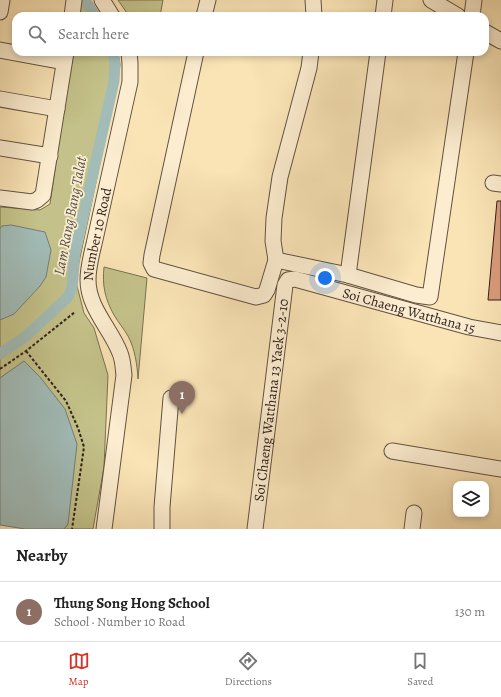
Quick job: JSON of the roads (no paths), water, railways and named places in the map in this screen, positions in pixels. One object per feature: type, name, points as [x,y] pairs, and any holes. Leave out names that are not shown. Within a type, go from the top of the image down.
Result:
[{"type":"street","points":[[0,12],[2,0]]},
{"type":"street","points":[[72,12],[74,0]]},
{"type":"street","points":[[102,0],[110,12]]},
{"type":"street","points":[[205,12],[208,0]]},
{"type":"street","points":[[314,0],[314,12]]},
{"type":"street","points":[[384,12],[385,0]]},
{"type":"street","points":[[431,0],[451,12]]},
{"type":"street","points":[[472,12],[474,0]]},
{"type":"street","points":[[489,34],[501,41]]},
{"type":"street","points":[[0,50],[12,51]]},
{"type":"street","name":"Number 10 Road","points":[[104,529],[124,374],[121,355],[94,306],[88,281],[89,267],[130,82],[129,56]]},
{"type":"street","points":[[195,56],[151,263],[154,269],[256,297],[264,295],[267,290],[276,260],[273,241],[274,218],[280,177],[309,68],[310,56]]},
{"type":"street","points":[[348,275],[377,56]]},
{"type":"street","points":[[276,260],[348,275],[416,295],[430,297],[465,56]]},
{"type":"street","points":[[0,198],[27,202],[35,201],[42,197],[50,156],[65,57]]},
{"type":"street","points":[[0,99],[57,109]]},
{"type":"street","points":[[0,148],[50,156]]},
{"type":"street","name":"Soi Chaeng Watthana 15","points":[[295,279],[469,327],[501,333]]},
{"type":"street","name":"Soi Chaeng Watthana 13 Yaek 3-2-10","points":[[255,529],[285,285],[288,280],[295,279]]},
{"type":"street","points":[[162,529],[162,507],[171,398]]},
{"type":"street","points":[[392,451],[501,469]]},
{"type":"street","points":[[412,529],[414,513]]},
{"type":"water","points":[[11,225],[45,232],[51,250],[46,277],[40,286],[14,314],[0,320],[0,228],[2,226]]},
{"type":"water","points":[[24,361],[40,377],[65,409],[77,444],[68,524],[64,529],[25,529],[0,525],[0,378]]},
{"type":"waterway","name":"Lam Rang Bang Talat","points":[[85,0],[92,12]]},
{"type":"waterway","name":"Lam Rang Bang Talat","points":[[0,354],[25,337],[68,297],[72,288],[75,253],[114,81],[114,56]]},
{"type":"place","name":"Thung Song Hong School","points":[[182,414]]}]
